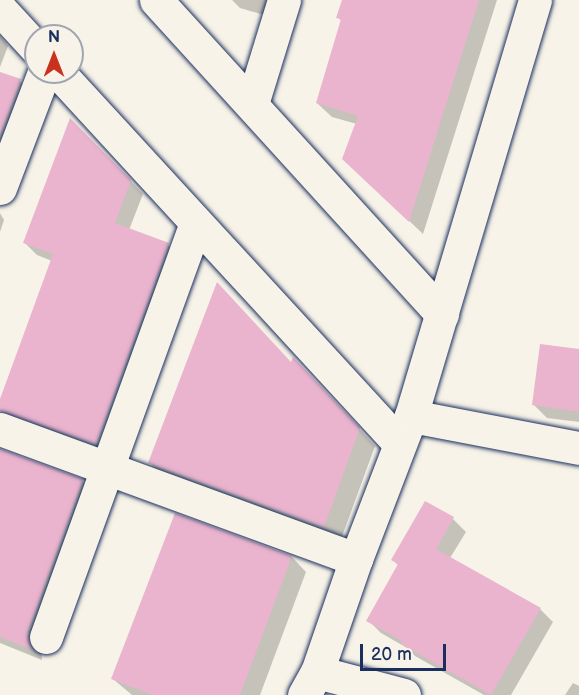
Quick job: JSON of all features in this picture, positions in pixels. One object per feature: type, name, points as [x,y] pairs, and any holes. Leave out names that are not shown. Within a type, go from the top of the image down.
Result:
[{"type":"street","points":[[156,0],[442,314]]},
{"type":"street","points":[[252,104],[285,0]]},
{"type":"street","points":[[404,695],[311,683],[405,429],[442,314],[535,0]]},
{"type":"street","points":[[0,9],[24,35]]},
{"type":"street","points":[[0,188],[39,84]]},
{"type":"street","points":[[69,84],[196,223],[405,429],[579,448]]},
{"type":"street","points":[[46,638],[196,223]]},
{"type":"street","points":[[0,429],[107,470],[356,559]]},
{"type":"building","points":[[342,0],[479,0],[409,222],[342,159],[358,116],[316,103],[341,19],[336,18]]},
{"type":"building","points":[[0,72],[21,79],[0,135]]},
{"type":"building","points":[[70,118],[131,180],[115,223],[169,243],[96,444],[0,411],[0,399],[53,254],[23,243]]},
{"type":"building","points":[[217,282],[291,362],[293,357],[360,428],[324,527],[148,463]]},
{"type":"building","points":[[540,344],[579,349],[579,412],[532,405]]},
{"type":"building","points":[[0,449],[83,479],[28,631],[31,649],[0,637]]},
{"type":"building","points":[[425,501],[454,517],[436,549],[541,608],[491,695],[401,644],[402,641],[366,621],[398,564],[391,560]]},
{"type":"building","points":[[175,513],[292,556],[240,695],[153,695],[111,679]]}]
